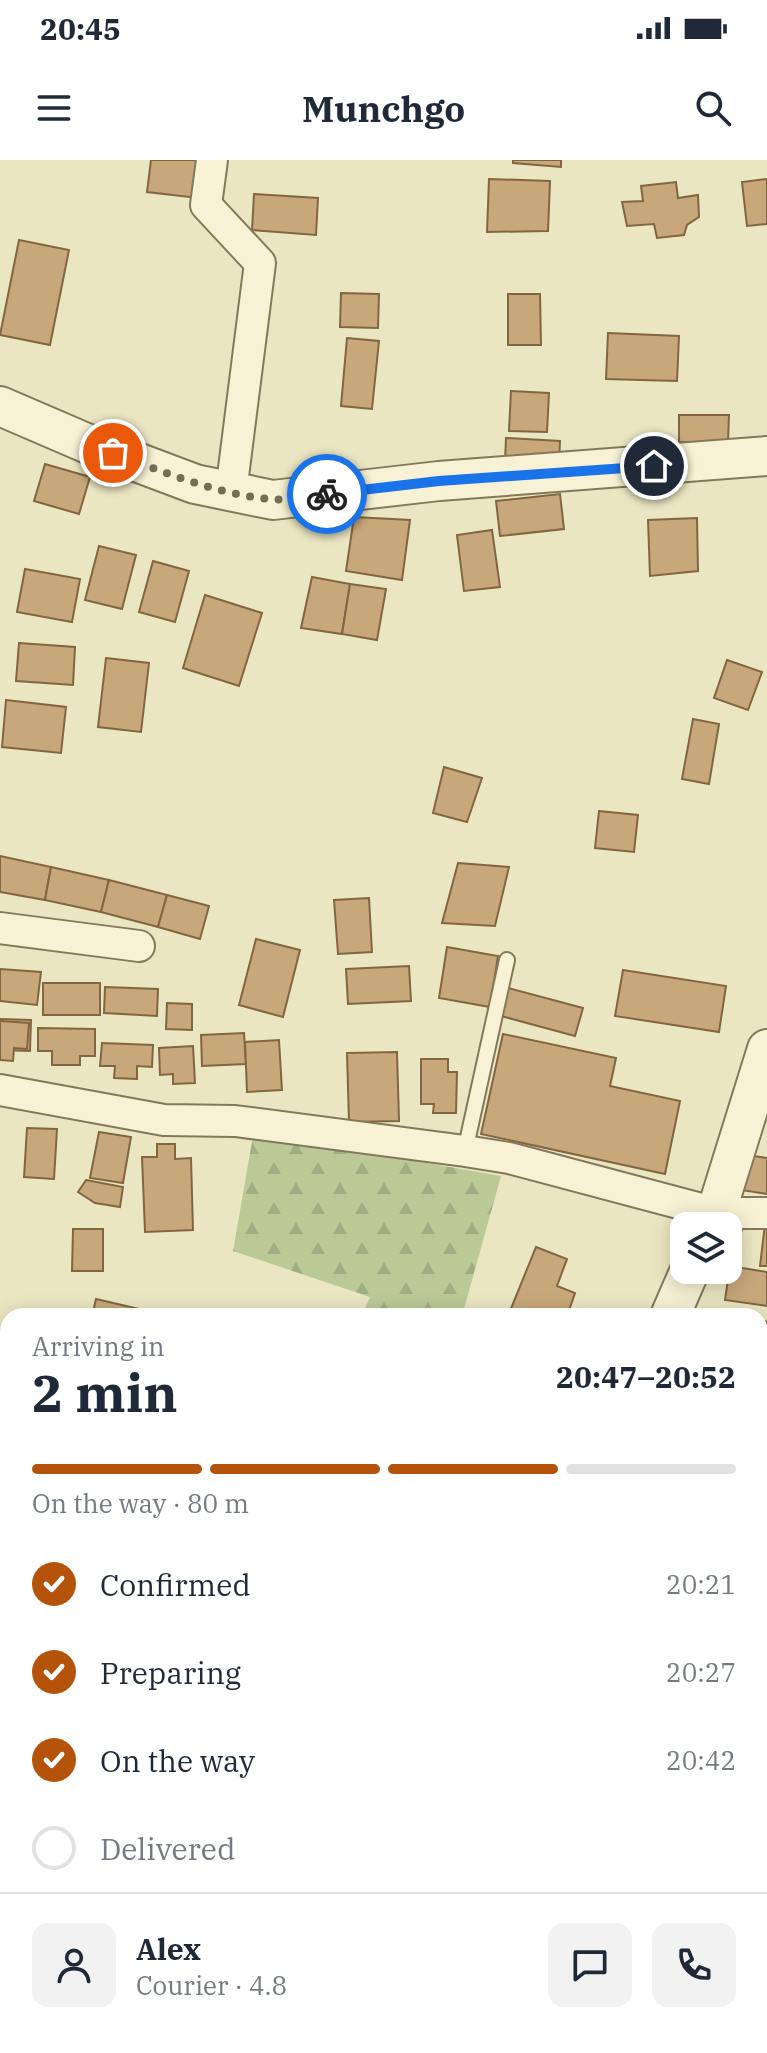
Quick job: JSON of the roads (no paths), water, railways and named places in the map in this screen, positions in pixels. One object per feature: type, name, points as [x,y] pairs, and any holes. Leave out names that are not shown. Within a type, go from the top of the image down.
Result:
[{"type":"street","points":[[212,160],[206,205],[260,263],[231,492]]},
{"type":"street","points":[[0,406],[86,443],[195,484],[273,500],[439,481],[767,456]]},
{"type":"street","points":[[0,928],[139,946]]},
{"type":"street","points":[[715,1212],[767,1049]]},
{"type":"street","points":[[0,1090],[164,1120],[235,1121],[509,1158],[690,1212]]},
{"type":"street","points":[[742,1216],[767,1213]]},
{"type":"street","points":[[673,1308],[684,1284]]},
{"type":"lane","points":[[465,1151],[507,960]]}]
